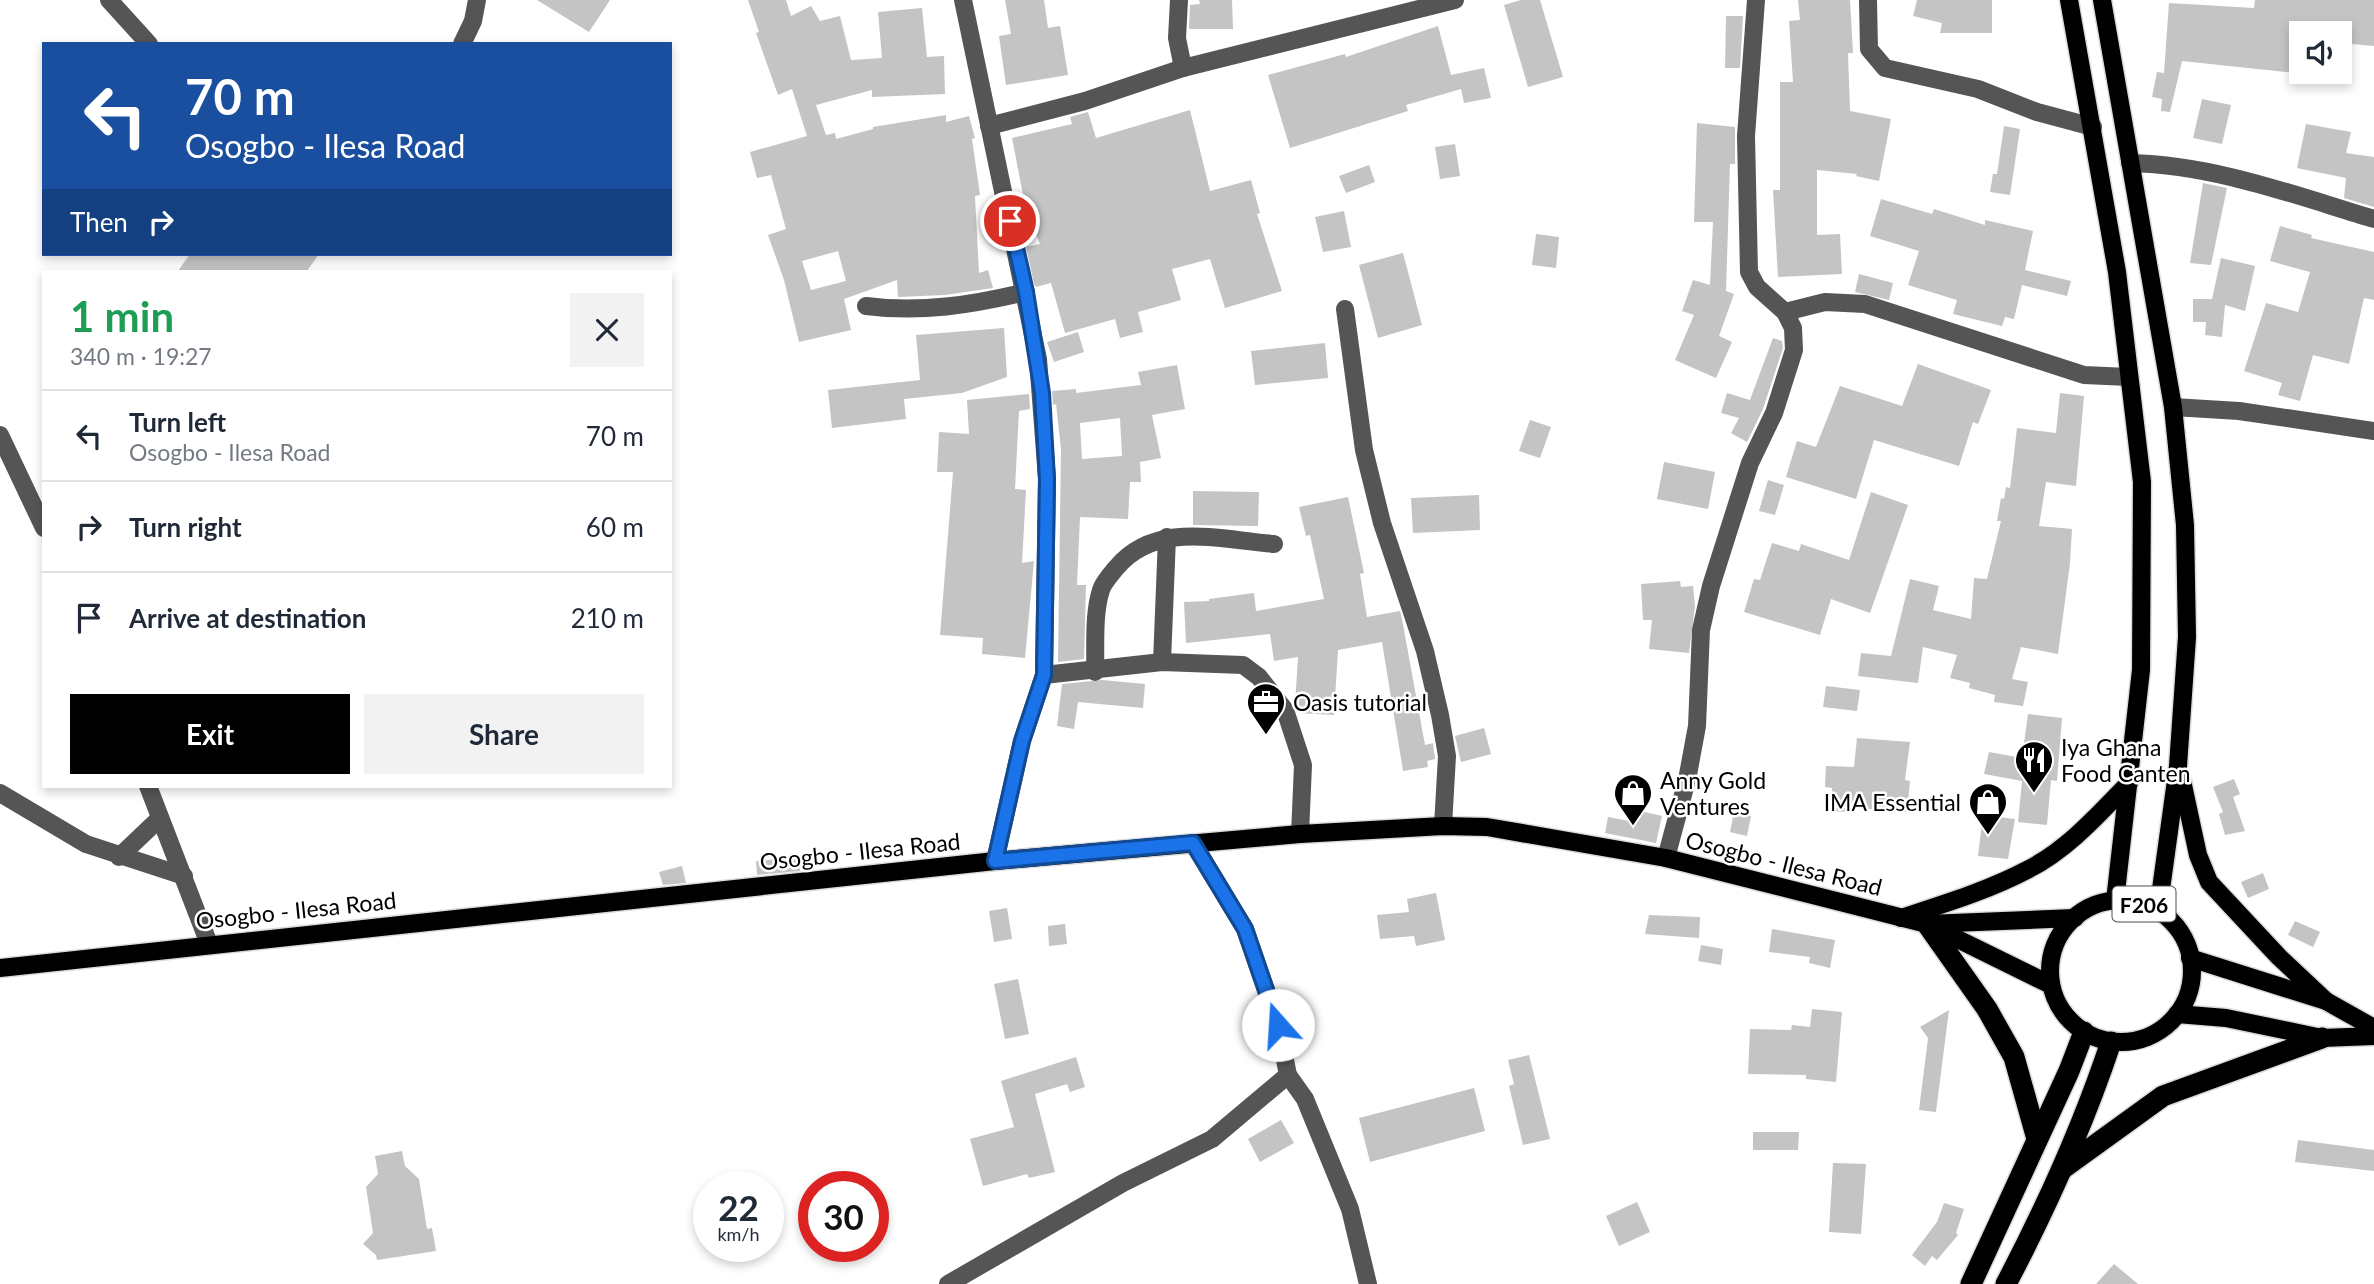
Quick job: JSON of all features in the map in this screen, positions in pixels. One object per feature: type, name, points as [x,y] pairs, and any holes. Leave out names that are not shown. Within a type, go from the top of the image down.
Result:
[{"type":"highway","points":[[1927,924],[1987,1009],[2014,1058],[2037,1139]]},
{"type":"highway","points":[[1971,1284],[2084,1032]]},
{"type":"highway","points":[[2062,1169],[2163,1096],[2322,1038]]},
{"type":"highway","points":[[2006,1284],[2062,1169],[2111,1042]]},
{"type":"main road","points":[[2069,0],[2093,127],[2130,377],[2142,482],[2141,670],[2115,901]]},
{"type":"main road","points":[[2102,0],[2173,407],[2185,525],[2187,637],[2178,766],[2158,911]]},
{"type":"main road","points":[[2178,766],[2198,855],[2209,882],[2278,957],[2326,1001]]},
{"type":"main road","points":[[1900,918],[1957,900],[2028,870],[2078,835],[2129,783]]},
{"type":"main road","name":"Osogbo - Ilesa Road","points":[[0,968],[995,861],[1300,834],[1443,826],[1487,827],[1666,858],[1927,924],[2051,985]]},
{"type":"main road","name":"F206","points":[[2074,918],[2100,904],[2115,901],[2137,903],[2158,911],[2179,931],[2190,958]]},
{"type":"main road","points":[[2074,918],[2057,941],[2052,955],[2051,985],[2062,1012],[2084,1032],[2111,1042],[2126,1042],[2154,1034],[2177,1014],[2189,988],[2190,958],[2326,1001],[2374,1028]]},
{"type":"main road","name":"Osogbo - Ilesa Road","points":[[1927,924],[2074,918]]},
{"type":"main road","points":[[2177,1014],[2226,1018],[2322,1038],[2374,1036]]},
{"type":"street","points":[[109,0],[147,42]]},
{"type":"street","points":[[463,42],[473,21],[477,0]]},
{"type":"street","points":[[962,0],[1026,292],[1042,393],[1047,479],[1044,675],[1022,741],[995,861]]},
{"type":"street","points":[[1180,0],[1177,38],[1183,68]]},
{"type":"street","points":[[989,126],[1085,101],[1183,68],[1454,0]]},
{"type":"street","points":[[1666,858],[1687,780],[1697,726],[1701,630],[1711,586],[1750,463],[1774,413],[1794,350],[1793,328],[1785,312],[1757,287],[1749,272],[1746,244],[1746,136],[1756,0]]},
{"type":"street","points":[[1868,0],[1869,49],[1885,68],[1978,89],[2037,112],[2093,127]]},
{"type":"street","points":[[2130,163],[2180,166],[2243,179],[2374,219]]},
{"type":"street","points":[[866,306],[906,311],[973,304],[1026,292]]},
{"type":"street","points":[[1785,312],[1825,302],[1864,304],[2084,375],[2130,377]]},
{"type":"street","points":[[1345,309],[1364,450],[1382,523],[1425,651],[1440,715],[1447,756],[1443,826]]},
{"type":"street","points":[[2173,407],[2239,411],[2374,431]]},
{"type":"street","points":[[0,435],[42,524]]},
{"type":"street","points":[[1095,671],[1101,588],[1133,551],[1167,537],[1200,536],[1274,544]]},
{"type":"street","points":[[1162,662],[1167,537]]},
{"type":"street","points":[[1044,675],[1162,662],[1243,665],[1269,687],[1285,710],[1303,765],[1300,834]]},
{"type":"street","points":[[149,788],[209,944]]},
{"type":"street","points":[[0,793],[86,844],[118,857],[184,876]]},
{"type":"street","points":[[118,857],[160,818]]},
{"type":"street","points":[[1193,843],[1245,929],[1278,1025],[1288,1075],[1305,1098],[1350,1209],[1368,1284]]},
{"type":"street","points":[[948,1284],[1124,1183],[1212,1139],[1288,1075]]},
{"type":"building","points":[[537,0],[610,0],[589,32]]},
{"type":"building","points":[[748,0],[786,0],[791,16],[811,6],[820,21],[840,16],[851,60],[882,58],[878,12],[922,8],[927,57],[944,56],[945,94],[872,97],[872,90],[816,105],[826,135],[835,133],[836,139],[873,127],[946,115],[946,122],[969,116],[975,138],[972,139],[980,195],[975,196],[979,273],[988,270],[993,288],[945,295],[898,297],[897,280],[844,299],[851,330],[799,342],[784,280],[768,235],[786,229],[771,175],[757,178],[750,152],[807,136],[792,89],[778,95],[756,33],[759,32]],"holes":[[[838,251],[846,281],[811,290],[802,261]]]},
{"type":"building","points":[[1005,0],[1044,0],[1048,28],[1060,26],[1068,75],[1006,85],[999,36],[1011,34]]},
{"type":"building","points":[[1199,0],[1232,0],[1233,29],[1189,29],[1190,5],[1200,4]]},
{"type":"building","points":[[1521,0],[1540,0],[1563,77],[1528,87],[1504,5]]},
{"type":"building","points":[[1798,0],[1850,0],[1853,53],[1848,53],[1850,111],[1891,119],[1879,181],[1856,176],[1857,174],[1817,170],[1817,235],[1840,234],[1842,274],[1778,277],[1773,190],[1780,190],[1780,82],[1793,82],[1789,21],[1800,20]]},
{"type":"building","points":[[1917,0],[1992,0],[1992,33],[1940,33],[1942,23],[1913,16]]},
{"type":"building","points":[[2255,0],[2374,0],[2374,46],[2352,44],[2352,21],[2289,21],[2289,72],[2182,61],[2170,112],[2161,111],[2162,99],[2152,97],[2157,72],[2164,73],[2169,3],[2254,8]]},
{"type":"building","points":[[1726,16],[1743,16],[1740,68],[1725,68]]},
{"type":"building","points":[[1438,26],[1451,75],[1484,68],[1491,98],[1464,103],[1461,89],[1406,105],[1408,111],[1290,148],[1268,75],[1345,54],[1346,57]]},
{"type":"building","points":[[2202,99],[2231,105],[2222,144],[2193,138]]},
{"type":"building","points":[[1190,110],[1210,191],[1251,180],[1260,213],[1257,214],[1282,291],[1225,308],[1210,259],[1172,269],[1181,300],[1138,312],[1143,332],[1120,338],[1115,319],[1065,333],[1051,283],[1036,287],[1034,284],[1026,247],[1040,244],[1025,205],[1012,138],[1072,124],[1070,117],[1088,112],[1096,138]]},
{"type":"building","points":[[1697,123],[1735,127],[1735,164],[1730,164],[1726,291],[1734,294],[1719,336],[1732,342],[1716,378],[1675,360],[1694,315],[1682,311],[1693,280],[1710,285],[1713,222],[1694,222]]},
{"type":"building","points":[[2306,124],[2351,132],[2346,153],[2374,157],[2374,207],[2344,198],[2346,178],[2297,168]]},
{"type":"building","points":[[2004,126],[2020,129],[2010,195],[1990,192],[1993,174],[1997,174]]},
{"type":"building","points":[[1455,144],[1460,176],[1440,179],[1435,147]]},
{"type":"building","points":[[1369,165],[1375,182],[1346,193],[1339,176]]},
{"type":"building","points":[[2203,183],[2227,188],[2211,265],[2190,263]]},
{"type":"building","points":[[1881,199],[1932,214],[1934,209],[1985,225],[1985,220],[2033,231],[2025,270],[2071,281],[2067,296],[2022,285],[2014,319],[2005,317],[2002,326],[1953,314],[1957,300],[1908,285],[1919,251],[1870,236]]},
{"type":"building","points":[[1344,211],[1351,247],[1323,252],[1315,217]]},
{"type":"building","points":[[2280,226],[2312,235],[2311,238],[2374,252],[2374,300],[2364,298],[2349,364],[2313,355],[2300,401],[2278,395],[2282,383],[2244,371],[2266,303],[2298,312],[2310,272],[2270,261]]},
{"type":"building","points":[[1536,234],[1559,237],[1556,268],[1532,265]]},
{"type":"building","points":[[1403,253],[1422,325],[1378,338],[1359,265]]},
{"type":"building","points":[[189,256],[318,256],[308,270],[179,270]]},
{"type":"building","points":[[2221,258],[2255,266],[2245,311],[2225,305],[2222,337],[2205,335],[2206,322],[2193,322],[2193,299],[2212,299]]},
{"type":"building","points":[[1859,274],[1893,283],[1889,300],[1855,292]]},
{"type":"building","points":[[1004,328],[1007,377],[962,393],[904,399],[906,419],[832,428],[828,390],[920,380],[916,335]]},
{"type":"building","points":[[1078,332],[1084,352],[1054,362],[1047,342]]},
{"type":"building","points":[[1773,338],[1782,341],[1783,348],[1763,409],[1747,442],[1731,433],[1739,418],[1721,413],[1727,393],[1750,400]]},
{"type":"building","points":[[1325,343],[1328,378],[1255,385],[1251,351]]},
{"type":"building","points":[[1918,364],[1991,390],[1978,424],[1973,422],[1959,466],[1874,440],[1856,499],[1786,477],[1797,441],[1816,447],[1840,386],[1902,406]]},
{"type":"building","points":[[1177,365],[1185,409],[1152,415],[1161,458],[1140,462],[1141,482],[1130,482],[1128,519],[1080,517],[1077,585],[1086,585],[1084,659],[1058,662],[1061,449],[1052,391],[1076,389],[1076,393],[1141,385],[1138,372]],"holes":[[[1120,418],[1122,456],[1082,459],[1080,423]]]},
{"type":"building","points":[[2060,393],[2084,396],[2076,486],[2046,482],[2039,526],[2072,529],[2070,563],[2058,654],[2021,647],[2012,679],[2028,682],[2023,706],[1994,702],[1995,695],[1969,688],[1970,683],[1950,678],[1957,655],[1923,647],[1918,683],[1858,676],[1861,653],[1891,656],[1910,579],[1939,586],[1933,610],[1971,619],[1974,578],[1987,579],[2001,521],[1997,521],[2001,498],[2004,499],[2006,487],[2010,488],[2017,428],[2056,433]]},
{"type":"building","points":[[1029,394],[1030,409],[1019,411],[1015,489],[1026,490],[1022,563],[1034,561],[1025,658],[982,654],[983,638],[940,635],[953,472],[937,472],[939,432],[969,434],[967,400]]},
{"type":"building","points":[[1530,420],[1551,427],[1540,458],[1519,451]]},
{"type":"building","points":[[1664,462],[1715,472],[1708,509],[1657,499]]},
{"type":"building","points":[[1768,480],[1784,485],[1775,515],[1759,511]]},
{"type":"building","points":[[1193,491],[1259,492],[1258,526],[1193,525]]},
{"type":"building","points":[[1871,492],[1908,505],[1870,613],[1831,599],[1820,635],[1744,612],[1754,579],[1760,580],[1772,543],[1799,551],[1801,544],[1849,560]]},
{"type":"building","points":[[1479,495],[1480,530],[1413,533],[1411,498]]},
{"type":"building","points":[[1348,497],[1364,573],[1360,574],[1367,617],[1400,611],[1425,745],[1433,743],[1435,759],[1427,761],[1428,767],[1403,771],[1382,642],[1338,650],[1334,715],[1298,713],[1295,705],[1298,657],[1274,661],[1270,634],[1186,643],[1184,602],[1209,601],[1254,593],[1256,611],[1324,599],[1310,535],[1306,536],[1299,507]]},
{"type":"building","points":[[1680,581],[1681,587],[1693,586],[1695,606],[1689,653],[1649,649],[1652,620],[1643,620],[1641,584]]},
{"type":"building","points":[[1102,680],[1145,684],[1143,708],[1078,702],[1074,729],[1057,726],[1062,684]]},
{"type":"building","points":[[1826,686],[1860,690],[1857,711],[1823,707]]},
{"type":"building","points":[[2028,714],[2062,718],[2057,781],[2051,780],[2047,825],[2018,822],[2022,781],[1984,774],[1989,752],[2022,758]]},
{"type":"building","points":[[1484,728],[1491,754],[1461,762],[1455,736]]},
{"type":"building","points":[[1857,738],[1910,742],[1905,780],[1910,781],[1907,812],[1847,807],[1847,812],[1831,811],[1832,788],[1825,787],[1826,766],[1854,767]]},
{"type":"building","points":[[2234,779],[2240,794],[2233,797],[2245,831],[2225,835],[2219,814],[2223,812],[2213,787]]},
{"type":"building","name":"Anny Gold Ventures","points":[[1632,809],[1662,816],[1656,843],[1605,833],[1608,817],[1629,821]]},
{"type":"building","points":[[1734,812],[1751,816],[1747,836],[1730,832]]},
{"type":"building","points":[[1983,815],[2015,819],[2008,859],[1978,856]]},
{"type":"building","points":[[799,857],[800,871],[757,875],[756,861]]},
{"type":"building","points":[[682,866],[686,883],[663,885],[659,872]]},
{"type":"building","points":[[2263,873],[2269,889],[2248,898],[2241,882]]},
{"type":"building","points":[[1436,893],[1445,940],[1416,946],[1414,936],[1380,939],[1377,915],[1409,912],[1407,899]]},
{"type":"building","points":[[1007,908],[1012,939],[994,942],[989,911]]},
{"type":"building","points":[[1649,915],[1700,917],[1699,938],[1645,934]]},
{"type":"building","points":[[2295,921],[2320,932],[2313,947],[2288,935]]},
{"type":"building","points":[[1065,924],[1067,944],[1049,946],[1048,926]]},
{"type":"building","points":[[1772,929],[1835,940],[1830,968],[1809,963],[1810,957],[1769,952]]},
{"type":"building","points":[[1701,945],[1723,949],[1721,965],[1698,961]]},
{"type":"building","points":[[1018,979],[1029,1034],[1005,1039],[994,984]]},
{"type":"building","points":[[1812,1009],[1842,1012],[1836,1082],[1806,1079],[1806,1075],[1748,1074],[1750,1029],[1791,1030],[1792,1025],[1810,1027]]},
{"type":"building","points":[[1949,1010],[1936,1112],[1919,1110],[1928,1038],[1920,1027]]},
{"type":"building","points":[[1529,1055],[1550,1139],[1523,1145],[1509,1086],[1514,1084],[1508,1060]]},
{"type":"building","points":[[1076,1057],[1085,1087],[1070,1092],[1067,1084],[1035,1094],[1055,1172],[1029,1178],[1027,1174],[983,1186],[970,1139],[1014,1127],[1001,1081]]},
{"type":"building","points":[[1474,1088],[1485,1131],[1370,1162],[1359,1118]]},
{"type":"building","points":[[1281,1120],[1294,1143],[1260,1162],[1248,1139]]},
{"type":"building","points":[[1753,1132],[1799,1132],[1798,1150],[1753,1150]]},
{"type":"building","points":[[2298,1140],[2374,1150],[2374,1171],[2295,1162]]},
{"type":"building","points":[[402,1151],[405,1166],[419,1179],[427,1229],[432,1228],[436,1251],[377,1260],[376,1255],[363,1244],[373,1233],[366,1187],[378,1174],[375,1156]]},
{"type":"building","points":[[1833,1163],[1866,1164],[1861,1234],[1829,1232]]},
{"type":"building","points":[[1637,1202],[1650,1232],[1619,1246],[1606,1216]]},
{"type":"building","points":[[1944,1203],[1964,1209],[1956,1233],[1958,1235],[1937,1260],[1932,1256],[1925,1266],[1912,1255],[1937,1222]]},
{"type":"building","points":[[2114,1264],[2138,1284],[2096,1284]]},
{"type":"place","name":"Oasis tutorial","points":[[1266,736]]},
{"type":"place","name":"Iya Ghana Food Canten","points":[[2034,794]]},
{"type":"place","name":"Anny Gold Ventures","points":[[1633,827]]},
{"type":"place","name":"IMA Essential","points":[[1988,836]]},
{"type":"route","points":[[1010,221],[1026,292],[1042,393],[1047,479],[1044,675],[1022,741],[995,861],[1193,843],[1245,929],[1278,1025]]}]
